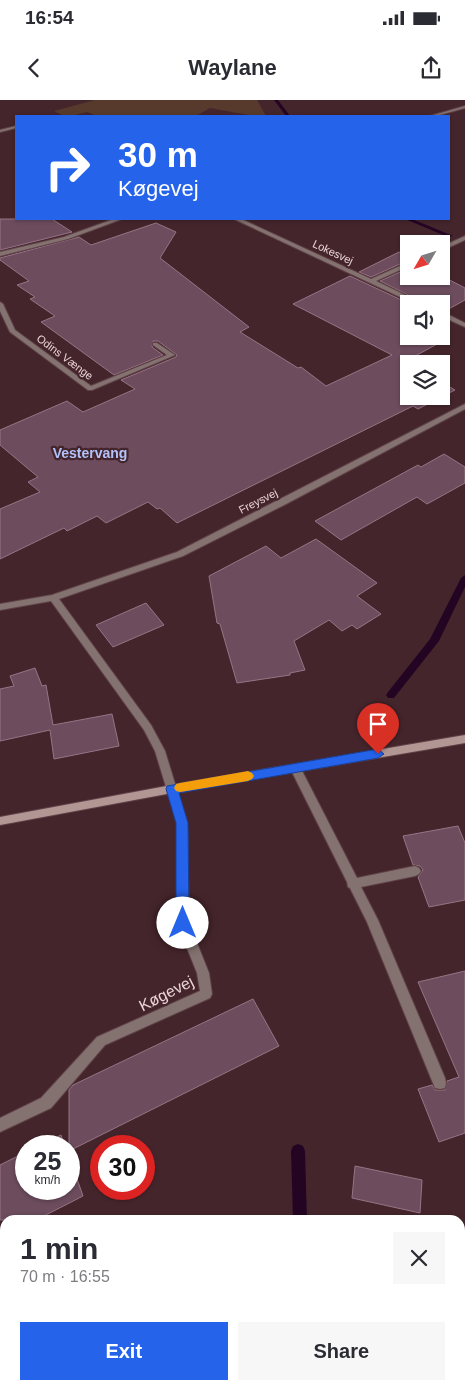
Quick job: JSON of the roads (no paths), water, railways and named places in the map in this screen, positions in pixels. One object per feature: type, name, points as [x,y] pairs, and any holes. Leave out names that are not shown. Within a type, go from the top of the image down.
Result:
[{"type":"street","points":[[436,115],[465,107]]},
{"type":"street","points":[[0,131],[15,127]]},
{"type":"street","points":[[0,254],[66,238],[116,220]]},
{"type":"street","name":"Lokesvej","points":[[239,220],[401,295]]},
{"type":"street","points":[[450,245],[465,238]]},
{"type":"street","points":[[371,281],[400,268]]},
{"type":"street","name":"Odins Vænge","points":[[0,304],[12,331],[90,389],[172,355],[155,344]]},
{"type":"street","points":[[450,317],[465,324]]},
{"type":"street","name":"Freysvej","points":[[0,607],[53,598],[180,554],[465,406]]},
{"type":"street","points":[[53,598],[148,728],[160,751],[172,789]]},
{"type":"street","points":[[0,821],[172,789],[465,739]]},
{"type":"street","points":[[295,768],[352,884],[372,920],[440,1083]]},
{"type":"street","name":"Køgevej","points":[[0,1126],[46,1103],[101,1041],[206,994],[203,973],[183,923],[182,823],[172,789]]},
{"type":"street","points":[[352,884],[415,871]]},
{"type":"waterway","points":[[276,100],[287,115]]},
{"type":"waterway","points":[[410,220],[448,235]]},
{"type":"waterway","points":[[391,695],[434,641],[465,578]]},
{"type":"waterway","points":[[298,1151],[300,1215]]},
{"type":"district","name":"Vestervang","points":[[90,453]]}]
